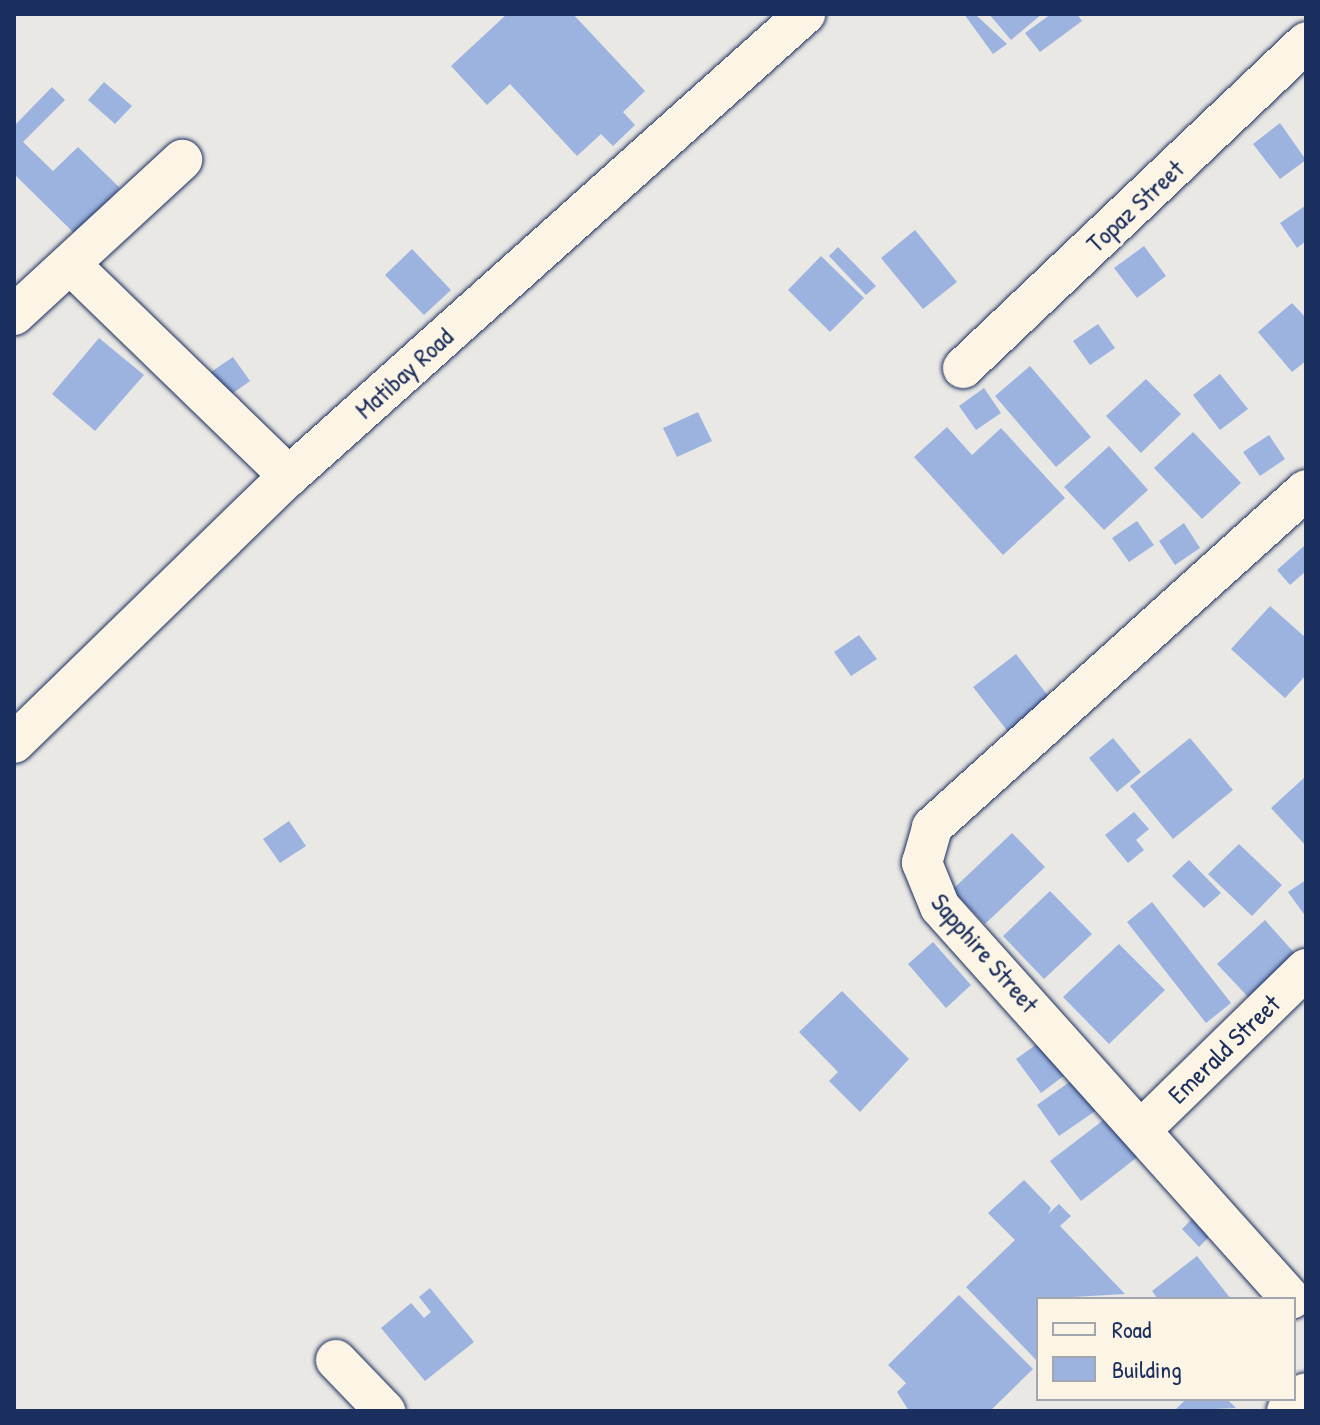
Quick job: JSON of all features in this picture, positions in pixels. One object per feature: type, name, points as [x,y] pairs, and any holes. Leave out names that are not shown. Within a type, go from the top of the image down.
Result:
[{"type":"street","name":"Matibay Road","points":[[14,743],[289,476],[805,14]]},
{"type":"street","name":"Topaz Street","points":[[963,368],[1306,43]]},
{"type":"street","points":[[14,315],[182,160]]},
{"type":"street","points":[[70,264],[289,476]]},
{"type":"street","name":"Sapphire Street","points":[[1290,1297],[940,907],[929,891],[923,843],[951,808],[1306,490]]},
{"type":"street","name":"Emerald Street","points":[[1142,1129],[1306,969]]},
{"type":"street","points":[[336,1360],[385,1411]]},
{"type":"street","points":[[1289,1411],[1306,1395]]},
{"type":"building","points":[[507,14],[573,14],[645,91],[623,112],[635,125],[613,146],[601,134],[577,156],[510,84],[487,105],[451,66]]},
{"type":"building","points":[[964,14],[975,14],[1007,44],[993,54]]},
{"type":"building","points":[[989,14],[1042,14],[1011,40]]},
{"type":"building","points":[[1051,14],[1077,14],[1082,21],[1040,52],[1025,33]]},
{"type":"building","points":[[104,82],[132,106],[115,124],[88,100]]},
{"type":"building","points":[[52,87],[65,100],[23,142],[53,171],[78,147],[120,188],[75,234],[14,174],[14,126]]},
{"type":"building","points":[[1280,123],[1306,160],[1280,179],[1253,144]]},
{"type":"building","points":[[1305,206],[1306,241],[1297,248],[1280,223]]},
{"type":"building","points":[[915,230],[957,282],[923,309],[881,258]]},
{"type":"building","points":[[1144,246],[1166,276],[1137,298],[1114,268]]},
{"type":"building","points":[[838,247],[876,286],[866,295],[829,256]]},
{"type":"building","points":[[412,249],[451,290],[424,315],[385,275]]},
{"type":"building","points":[[821,256],[864,298],[830,332],[788,290]]},
{"type":"building","points":[[1292,303],[1306,318],[1306,361],[1292,372],[1258,332]]},
{"type":"building","points":[[1098,324],[1115,348],[1090,365],[1073,341]]},
{"type":"building","points":[[99,338],[144,375],[95,431],[52,394]]},
{"type":"building","points":[[233,357],[250,381],[225,399],[208,374]]},
{"type":"building","points":[[1030,366],[1091,437],[1056,467],[995,396]]},
{"type":"building","points":[[1220,374],[1248,409],[1220,430],[1193,395]]},
{"type":"building","points":[[1146,379],[1181,414],[1141,453],[1106,416]]},
{"type":"building","points":[[984,388],[1001,413],[976,430],[959,406]]},
{"type":"building","points":[[698,412],[712,441],[677,457],[663,428]]},
{"type":"building","points":[[947,427],[972,455],[1001,428],[1065,498],[1003,555],[914,457]]},
{"type":"building","points":[[1193,432],[1241,483],[1202,519],[1154,468]]},
{"type":"building","points":[[1269,435],[1285,459],[1260,476],[1243,452]]},
{"type":"building","points":[[1109,446],[1148,490],[1104,530],[1064,487]]},
{"type":"building","points":[[1137,521],[1154,545],[1129,562],[1112,538]]},
{"type":"building","points":[[1184,523],[1200,548],[1175,565],[1159,541]]},
{"type":"building","points":[[1304,546],[1306,571],[1290,585],[1277,570]]},
{"type":"building","points":[[1270,606],[1306,638],[1306,675],[1285,698],[1231,649]]},
{"type":"building","points":[[859,635],[877,659],[851,676],[834,652]]},
{"type":"building","points":[[1016,654],[1052,701],[1009,733],[973,687]]},
{"type":"building","points":[[1113,738],[1141,772],[1117,792],[1089,758]]},
{"type":"building","points":[[1190,738],[1233,790],[1173,839],[1130,786]]},
{"type":"building","points":[[1306,776],[1306,846],[1271,808]]},
{"type":"building","points":[[1134,812],[1149,829],[1136,840],[1144,850],[1128,863],[1105,835]]},
{"type":"building","points":[[289,821],[306,846],[280,863],[263,839]]},
{"type":"building","points":[[1012,833],[1045,867],[985,924],[952,890]]},
{"type":"building","points":[[1239,844],[1282,885],[1252,916],[1208,874]]},
{"type":"building","points":[[1189,860],[1221,893],[1204,908],[1172,876]]},
{"type":"building","points":[[1306,880],[1306,917],[1288,892]]},
{"type":"building","points":[[1050,891],[1092,934],[1044,979],[1003,936]]},
{"type":"building","points":[[1152,902],[1231,1003],[1206,1023],[1127,922]]},
{"type":"building","points":[[1265,920],[1297,956],[1250,999],[1217,964]]},
{"type":"building","points":[[933,942],[971,985],[946,1008],[908,964]]},
{"type":"building","points":[[1119,944],[1165,990],[1109,1044],[1063,997]]},
{"type":"building","points":[[842,991],[909,1059],[860,1112],[829,1081],[838,1072],[799,1032]]},
{"type":"building","points":[[1044,1039],[1069,1072],[1041,1093],[1016,1059]]},
{"type":"building","points":[[1078,1076],[1101,1107],[1059,1136],[1037,1105]]},
{"type":"building","points":[[1110,1115],[1140,1155],[1081,1201],[1050,1161]]},
{"type":"building","points":[[1024,1180],[1051,1208],[1048,1214],[1059,1204],[1071,1216],[1060,1226],[1125,1294],[1036,1297],[1036,1360],[966,1287],[1015,1240],[988,1213]]},
{"type":"building","points":[[1199,1212],[1217,1229],[1199,1247],[1182,1229]]},
{"type":"building","points":[[1197,1256],[1229,1297],[1156,1297],[1152,1291]]},
{"type":"building","points":[[430,1288],[474,1342],[425,1381],[381,1328],[411,1303],[424,1318],[431,1312],[419,1297]]},
{"type":"building","points":[[959,1295],[1033,1369],[990,1411],[909,1411],[897,1392],[906,1383],[888,1365]]},
{"type":"building","points":[[1184,1401],[1229,1401],[1236,1408],[1174,1411]]}]
